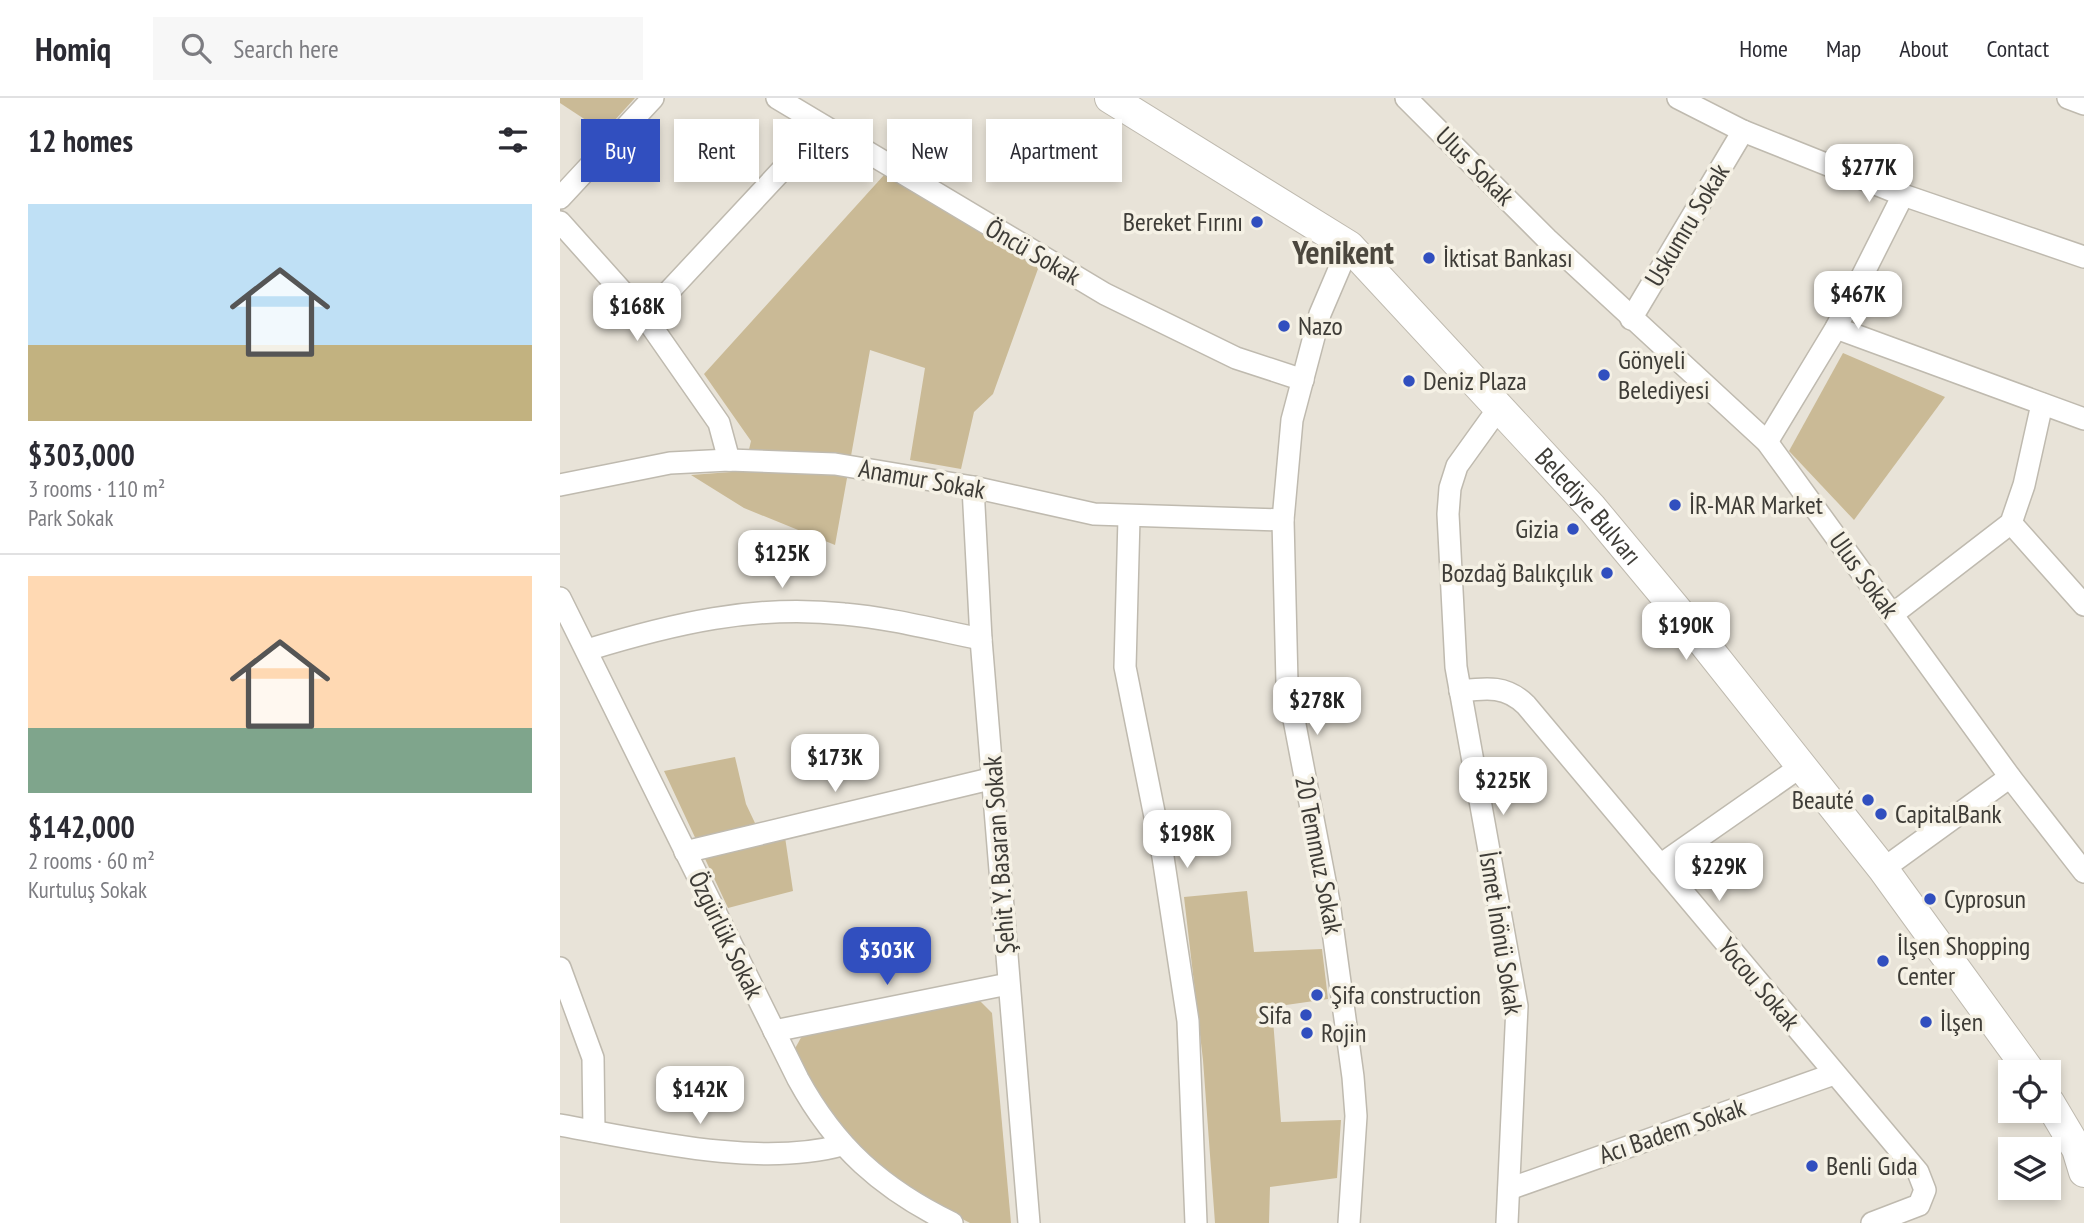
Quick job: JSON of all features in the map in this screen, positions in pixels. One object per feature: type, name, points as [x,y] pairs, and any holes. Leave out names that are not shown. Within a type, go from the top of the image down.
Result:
[{"type":"main road","name":"Belediye Bulvarı","points":[[1110,98],[1349,246],[1592,508],[1803,765],[1883,869],[2022,1060]]},
{"type":"main road","points":[[2061,1123],[2082,1159]]},
{"type":"street","points":[[560,198],[653,98]]},
{"type":"street","name":"Öncü Sokak","points":[[777,98],[811,119]]},
{"type":"street","name":"Ulus Sokak","points":[[1406,98],[1631,319],[1767,442],[2010,777],[2084,872]]},
{"type":"street","points":[[1678,98],[1743,131],[1903,195],[2084,257]]},
{"type":"street","points":[[2068,98],[2084,104]]},
{"type":"street","name":"Uskumru Sokak","points":[[1631,319],[1743,131]]},
{"type":"street","name":"Öncü Sokak","points":[[873,156],[1105,294],[1236,358],[1303,380]]},
{"type":"street","points":[[645,317],[773,179]]},
{"type":"street","points":[[1767,442],[1836,328],[1903,195]]},
{"type":"street","points":[[560,222],[645,317],[719,424],[729,460]]},
{"type":"street","name":"20 Temmuz Sokak","points":[[1349,246],[1325,299],[1303,380],[1289,442],[1283,520],[1285,644],[1290,703],[1329,902],[1354,1090],[1356,1116],[1349,1223]]},
{"type":"street","points":[[1836,328],[2084,419]]},
{"type":"street","points":[[1893,614],[2011,523],[2024,485],[2042,404]]},
{"type":"street","name":"İsmet İnönü Sokak","points":[[1498,409],[1462,457],[1450,488],[1450,556],[1460,691],[1517,1006],[1507,1223]]},
{"type":"street","name":"Anamur Sokak","points":[[560,485],[670,463],[729,460],[835,464],[973,487],[1094,514],[1129,518],[1283,520]]},
{"type":"street","name":"Şehit Y. Basaran Sokak","points":[[973,487],[981,639],[1028,1223]]},
{"type":"street","points":[[1129,518],[1125,667],[1161,844],[1188,1021],[1196,1223]]},
{"type":"street","points":[[2011,523],[2084,605]]},
{"type":"street","name":"Özgürlük Sokak","points":[[560,598],[811,1103],[842,1145],[898,1191],[952,1223]]},
{"type":"street","points":[[587,650],[679,624],[769,611],[864,616],[981,639]]},
{"type":"street","name":"Yocou Sokak","points":[[1460,691],[1499,689],[1521,701],[1918,1172],[1925,1190],[1923,1200],[1913,1209],[1872,1223]]},
{"type":"street","points":[[1660,865],[1803,765]]},
{"type":"street","points":[[1883,869],[2010,777]]},
{"type":"street","points":[[685,852],[994,778]]},
{"type":"street","points":[[560,968],[593,1058],[594,1131]]},
{"type":"street","points":[[774,1031],[1008,984]]},
{"type":"street","name":"Acı Badem Sokak","points":[[1509,1189],[1834,1074]]},
{"type":"street","points":[[560,1125],[743,1152],[804,1153],[842,1145]]},
{"type":"shaded area","points":[[560,98],[635,98],[616,119],[584,119],[560,103]]},
{"type":"shaded area","points":[[884,175],[887,182],[896,182],[1039,266],[993,394],[974,412],[961,469],[910,460],[925,368],[870,350],[835,545],[744,508],[691,475],[744,471],[751,441],[704,374]]},
{"type":"shaded area","points":[[1843,353],[1945,397],[1854,520],[1789,451]]},
{"type":"shaded area","points":[[735,757],[746,804],[763,840],[785,837],[793,891],[728,908],[664,771]]},
{"type":"shaded area","points":[[1247,891],[1254,952],[1322,949],[1328,999],[1272,1007],[1281,1122],[1341,1120],[1337,1178],[1270,1187],[1269,1223],[1215,1223],[1203,1060],[1184,897]]},
{"type":"shaded area","points":[[980,1001],[992,1013],[1011,1223],[970,1223],[922,1198],[848,1144],[792,1054],[803,1034]]},
{"type":"place","name":"Bereket Fırını","points":[[1257,222]]},
{"type":"place","name":"İktisat Bankası","points":[[1429,258]]},
{"type":"place","name":"Nazo","points":[[1284,326]]},
{"type":"place","name":"Gönyeli Belediyesi","points":[[1604,375]]},
{"type":"place","name":"Deniz Plaza","points":[[1409,381]]},
{"type":"place","name":"İR-MAR Market","points":[[1675,505]]},
{"type":"place","name":"Gizia","points":[[1573,529]]},
{"type":"place","name":"Bozdağ Balıkçılık","points":[[1607,573]]},
{"type":"place","name":"Beauté","points":[[1868,800]]},
{"type":"place","name":"CapitalBank","points":[[1881,814]]},
{"type":"place","name":"Cyprosun","points":[[1930,899]]},
{"type":"place","name":"İlşen Shopping Center","points":[[1883,961]]},
{"type":"place","name":"Şifa construction","points":[[1317,995]]},
{"type":"place","name":"Sifa","points":[[1306,1015]]},
{"type":"place","name":"İlşen","points":[[1926,1022]]},
{"type":"place","name":"Rojin","points":[[1307,1033]]},
{"type":"place","name":"Benli Gıda","points":[[1812,1166]]},
{"type":"district","name":"Yenikent","points":[[1343,252]]}]
